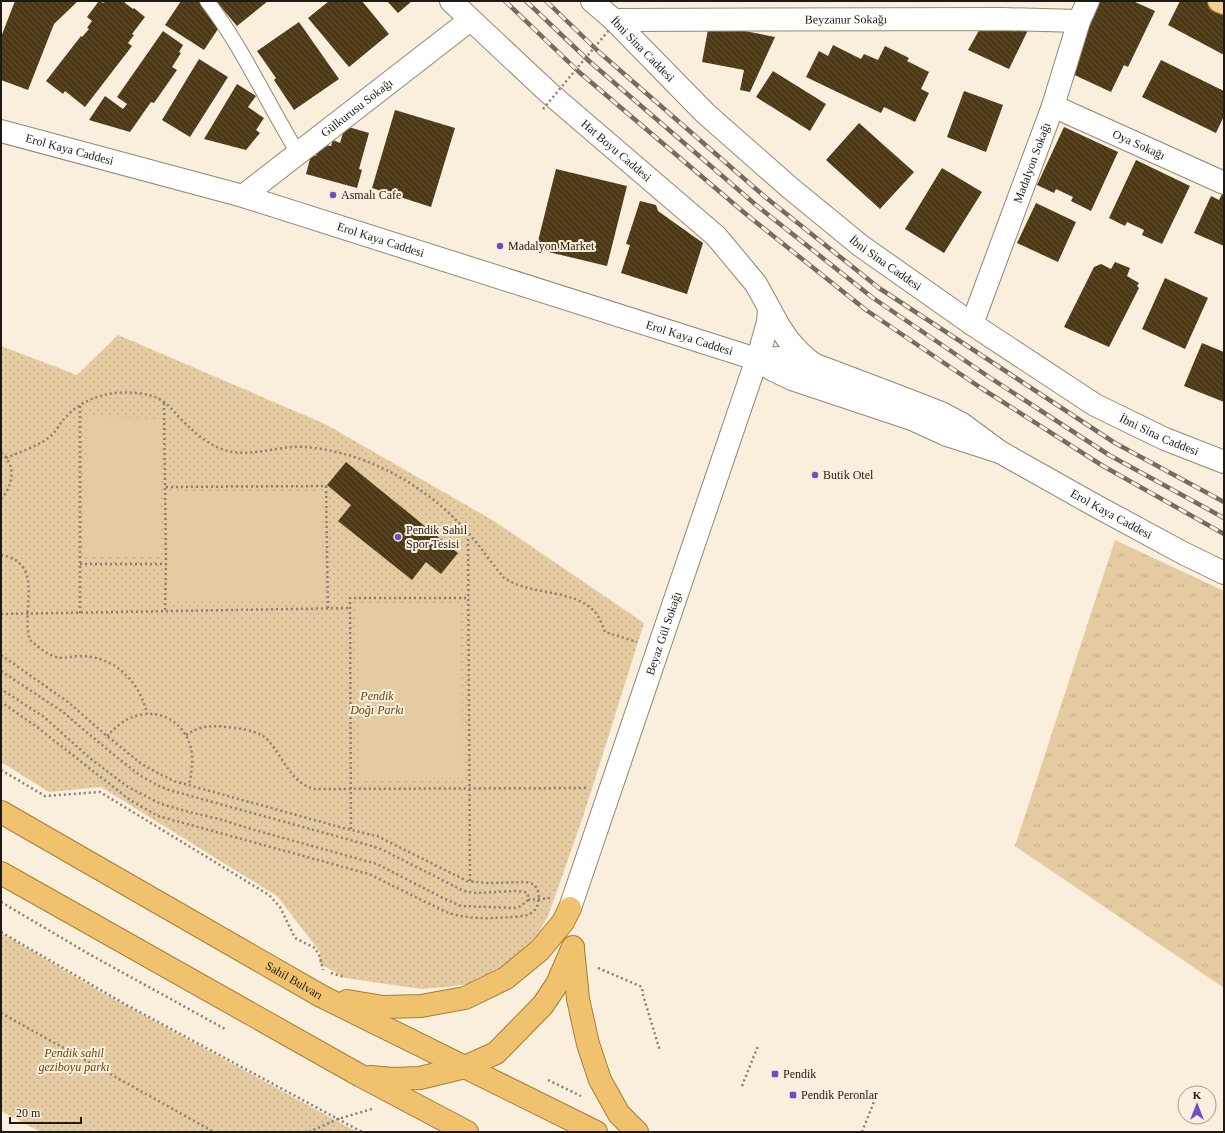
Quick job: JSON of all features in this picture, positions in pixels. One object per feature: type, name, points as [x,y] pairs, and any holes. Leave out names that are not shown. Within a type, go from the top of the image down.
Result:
[{"type":"highway","name":"Sahil Bulvarı","points":[[1,812],[321,996],[596,1132]]},
{"type":"highway","points":[[1,873],[361,1076],[467,1132]]},
{"type":"highway","points":[[570,908],[578,999],[588,1044],[600,1080],[619,1114],[637,1132]]},
{"type":"highway","points":[[321,996],[383,1007],[421,1006],[465,998],[506,978],[540,950],[563,922],[570,908]]},
{"type":"highway","points":[[361,1076],[393,1079],[420,1078],[465,1067],[496,1053],[543,1004],[557,984],[573,947]]},
{"type":"main road","points":[[1219,1],[1224,3]]},
{"type":"street","name":"Hat Boyu Caddesi","points":[[451,1],[548,92],[716,236],[756,284],[779,326],[790,341],[814,364]]},
{"type":"street","name":"İbni Sina Caddesi","points":[[592,1],[612,25],[705,113],[789,187],[861,246],[972,324],[1095,405],[1165,439],[1224,462]]},
{"type":"street","name":"Madalyon Sokağı","points":[[972,324],[1053,106],[1079,21],[1088,1]]},
{"type":"street","name":"Beyzanur Sokağı","points":[[612,25],[1003,19],[1079,21]]},
{"type":"street","name":"Gülkurusu Sokağı","points":[[243,196],[470,20]]},
{"type":"street","name":"Oya Sokağı","points":[[1053,106],[1224,183]]},
{"type":"street","name":"Erol Kaya Caddesi","points":[[1,131],[243,196],[756,359],[773,370],[792,379],[912,419],[947,435],[1000,452]]},
{"type":"street","name":"Beyaz Gül Sokağı","points":[[570,908],[766,332],[769,309]]},
{"type":"street","name":"Erol Kaya Caddesi","points":[[756,359],[781,358],[814,364],[941,413],[962,424],[1000,452],[1096,506],[1224,573]]},
{"type":"lane","points":[[207,1],[222,21],[246,60],[277,120],[298,153]]},
{"type":"path","points":[[543,109],[612,25]]},
{"type":"path","points":[[6,458],[35,445],[52,435],[74,408],[80,404],[103,395],[133,392],[148,395],[159,399],[201,439],[220,449],[237,453],[251,453],[285,447],[305,447],[352,456],[369,461],[420,490],[454,518],[503,577],[510,582],[527,588],[563,596],[584,604],[594,610],[605,632],[643,644]]},
{"type":"path","points":[[164,403],[166,487],[165,612]]},
{"type":"path","points":[[80,404],[80,613]]},
{"type":"path","points":[[1,453],[9,463],[12,472],[12,482],[8,491],[1,499]]},
{"type":"path","points":[[166,487],[326,486],[328,609]]},
{"type":"path","points":[[468,534],[470,881]]},
{"type":"path","points":[[1,555],[7,556],[24,567],[28,578],[29,592],[27,625],[30,640],[54,656],[65,658],[80,656],[98,658],[110,663],[121,670],[134,684],[144,702],[147,714]]},
{"type":"path","points":[[80,564],[166,564]]},
{"type":"path","points":[[351,829],[350,598],[469,598]]},
{"type":"path","points":[[1,614],[350,608]]},
{"type":"path","points":[[1,655],[68,702],[107,736],[150,769],[174,781],[377,836],[470,881],[487,883],[526,882],[533,884],[537,888],[539,898],[538,904],[536,909],[530,914],[524,916],[481,919],[464,918],[446,912],[369,874],[158,816],[130,800],[37,727],[1,702]]},
{"type":"path","points":[[1,671],[63,712],[109,752],[141,776],[157,785],[169,790],[372,846],[383,850],[464,891],[475,893],[525,892],[528,895],[528,900]]},
{"type":"path","points":[[1,689],[44,718],[91,759],[128,787],[161,804],[377,864],[461,906],[516,908],[522,906],[528,900],[551,898]]},
{"type":"path","points":[[107,736],[116,726],[127,719],[139,715],[154,713],[165,717],[176,724],[186,735],[192,754],[189,785]]},
{"type":"path","points":[[186,735],[198,728],[216,726],[257,733],[268,740],[302,785],[315,789],[589,788]]},
{"type":"path","points":[[1,770],[46,796],[100,792],[269,895],[280,907],[295,938],[315,948],[320,957],[323,970],[349,979]]},
{"type":"path","points":[[1,932],[123,1002],[362,1132]]},
{"type":"path","points":[[643,995],[660,1051]]},
{"type":"path","points":[[1,1013],[214,1132]]},
{"type":"path","points":[[742,1086],[758,1046]]},
{"type":"path","points":[[862,1132],[875,1099]]},
{"type":"path","points":[[309,1132],[338,1119],[372,1108]]},
{"type":"green space","name":"Pendik Doğı Parkı","points":[[118,335],[325,424],[494,521],[644,623],[584,814],[548,916],[537,935],[525,949],[508,963],[469,984],[446,987],[422,989],[345,978],[319,963],[320,952],[277,896],[101,787],[49,792],[1,762],[1,346],[77,375]]},
{"type":"green space","points":[[87,417],[162,419],[160,556],[84,555]]},
{"type":"green space","points":[[322,491],[323,601],[167,602],[166,492]]},
{"type":"green space","points":[[1115,540],[1224,591],[1224,988],[1015,846]]},
{"type":"green space","points":[[460,604],[463,778],[360,780],[357,605]]},
{"type":"green space","name":"Pendik sahil geziboyu parkı","points":[[1,933],[101,992],[357,1132],[41,1132],[1,1111]]},
{"type":"building","points":[[15,1],[78,1],[54,24],[28,90],[1,80],[1,37]]},
{"type":"building","points":[[99,1],[103,3],[105,1],[125,1],[125,3],[145,17],[132,34],[134,35],[128,43],[132,46],[85,107],[65,91],[63,94],[46,81],[81,36],[82,37],[89,29],[87,28],[92,21],[87,17]]},
{"type":"building","points":[[181,1],[201,1],[220,26],[204,50],[165,25]]},
{"type":"building","points":[[216,1],[268,1],[237,26]]},
{"type":"building","points":[[329,1],[362,1],[389,34],[349,67],[308,18]]},
{"type":"building","points":[[387,1],[412,1],[398,13]]},
{"type":"building","points":[[1094,1],[1133,1],[1155,11],[1128,67],[1124,65],[1111,92],[1068,72]]},
{"type":"building","points":[[1180,1],[1208,1],[1224,9],[1224,55],[1168,25]]},
{"type":"building","points":[[299,22],[339,79],[294,110],[274,80],[276,78],[257,51]]},
{"type":"building","points":[[709,24],[775,37],[750,92],[740,90],[744,70],[702,62]]},
{"type":"building","points":[[982,25],[1028,30],[1009,69],[968,50]]},
{"type":"building","points":[[163,31],[183,45],[179,52],[181,53],[172,67],[177,70],[154,103],[151,102],[130,132],[89,120],[105,96],[123,109],[127,104],[117,97]]},
{"type":"building","points":[[833,45],[861,59],[864,54],[878,60],[885,46],[909,58],[907,61],[929,72],[921,89],[929,93],[915,122],[884,107],[881,113],[806,77],[819,51],[828,56]]},
{"type":"building","points":[[199,59],[228,77],[190,137],[162,120]]},
{"type":"building","points":[[1161,60],[1224,91],[1224,116],[1216,133],[1142,97]]},
{"type":"building","points":[[773,71],[826,104],[810,131],[756,97]]},
{"type":"building","points":[[237,84],[256,96],[248,107],[264,118],[256,130],[260,133],[246,150],[204,139]]},
{"type":"building","points":[[964,91],[1003,105],[986,152],[947,137]]},
{"type":"building","points":[[395,110],[455,128],[431,207],[372,188]]},
{"type":"building","points":[[859,123],[914,172],[880,209],[826,160]]},
{"type":"building","points":[[345,126],[369,133],[359,169],[362,170],[357,188],[306,174],[311,155],[316,156],[317,151],[319,152],[321,147],[324,148],[325,145],[331,146],[333,140],[340,143]]},
{"type":"building","points":[[1064,127],[1118,152],[1091,211],[1071,201],[1073,197],[1056,189],[1054,193],[1037,185]]},
{"type":"building","points":[[1136,160],[1190,186],[1162,244],[1142,235],[1144,230],[1127,222],[1125,226],[1109,218]]},
{"type":"building","points":[[942,168],[982,192],[944,253],[905,229]]},
{"type":"building","points":[[556,169],[627,186],[607,266],[536,249]]},
{"type":"building","points":[[1224,190],[1224,246],[1194,233],[1211,196],[1219,200]]},
{"type":"building","points":[[640,201],[656,205],[658,211],[703,243],[687,294],[621,273],[630,245],[626,244]]},
{"type":"building","points":[[1036,203],[1076,222],[1058,262],[1017,243]]},
{"type":"building","points":[[1115,262],[1130,268],[1127,276],[1139,283],[1137,286],[1139,288],[1109,347],[1064,327],[1094,267],[1101,264],[1111,269]]},
{"type":"building","points":[[1165,278],[1208,298],[1185,349],[1142,329]]},
{"type":"building","points":[[1202,343],[1224,352],[1224,402],[1184,386]]},
{"type":"building","name":"Pendik Sahil Spor Tesisi","points":[[346,462],[458,553],[441,574],[426,562],[412,580],[338,521],[351,505],[327,485]]},
{"type":"railway","points":[[505,1],[579,72],[747,215],[866,310],[981,388],[1103,466],[1224,534]]},
{"type":"railway","points":[[526,1],[589,61],[756,205],[873,298],[989,377],[1109,455],[1224,518]]},
{"type":"railway","points":[[546,1],[599,52],[764,196],[879,288],[1115,443],[1224,502]]},
{"type":"place","name":"Asmalı Cafe","points":[[333,195]]},
{"type":"place","name":"Madalyon Market","points":[[500,246]]},
{"type":"place","name":"Butik Otel","points":[[815,475]]},
{"type":"place","name":"Pendik Sahil Spor Tesisi","points":[[398,537]]},
{"type":"place","name":"Pendik","points":[[775,1074]]},
{"type":"place","name":"Pendik Peronlar","points":[[793,1095]]}]
